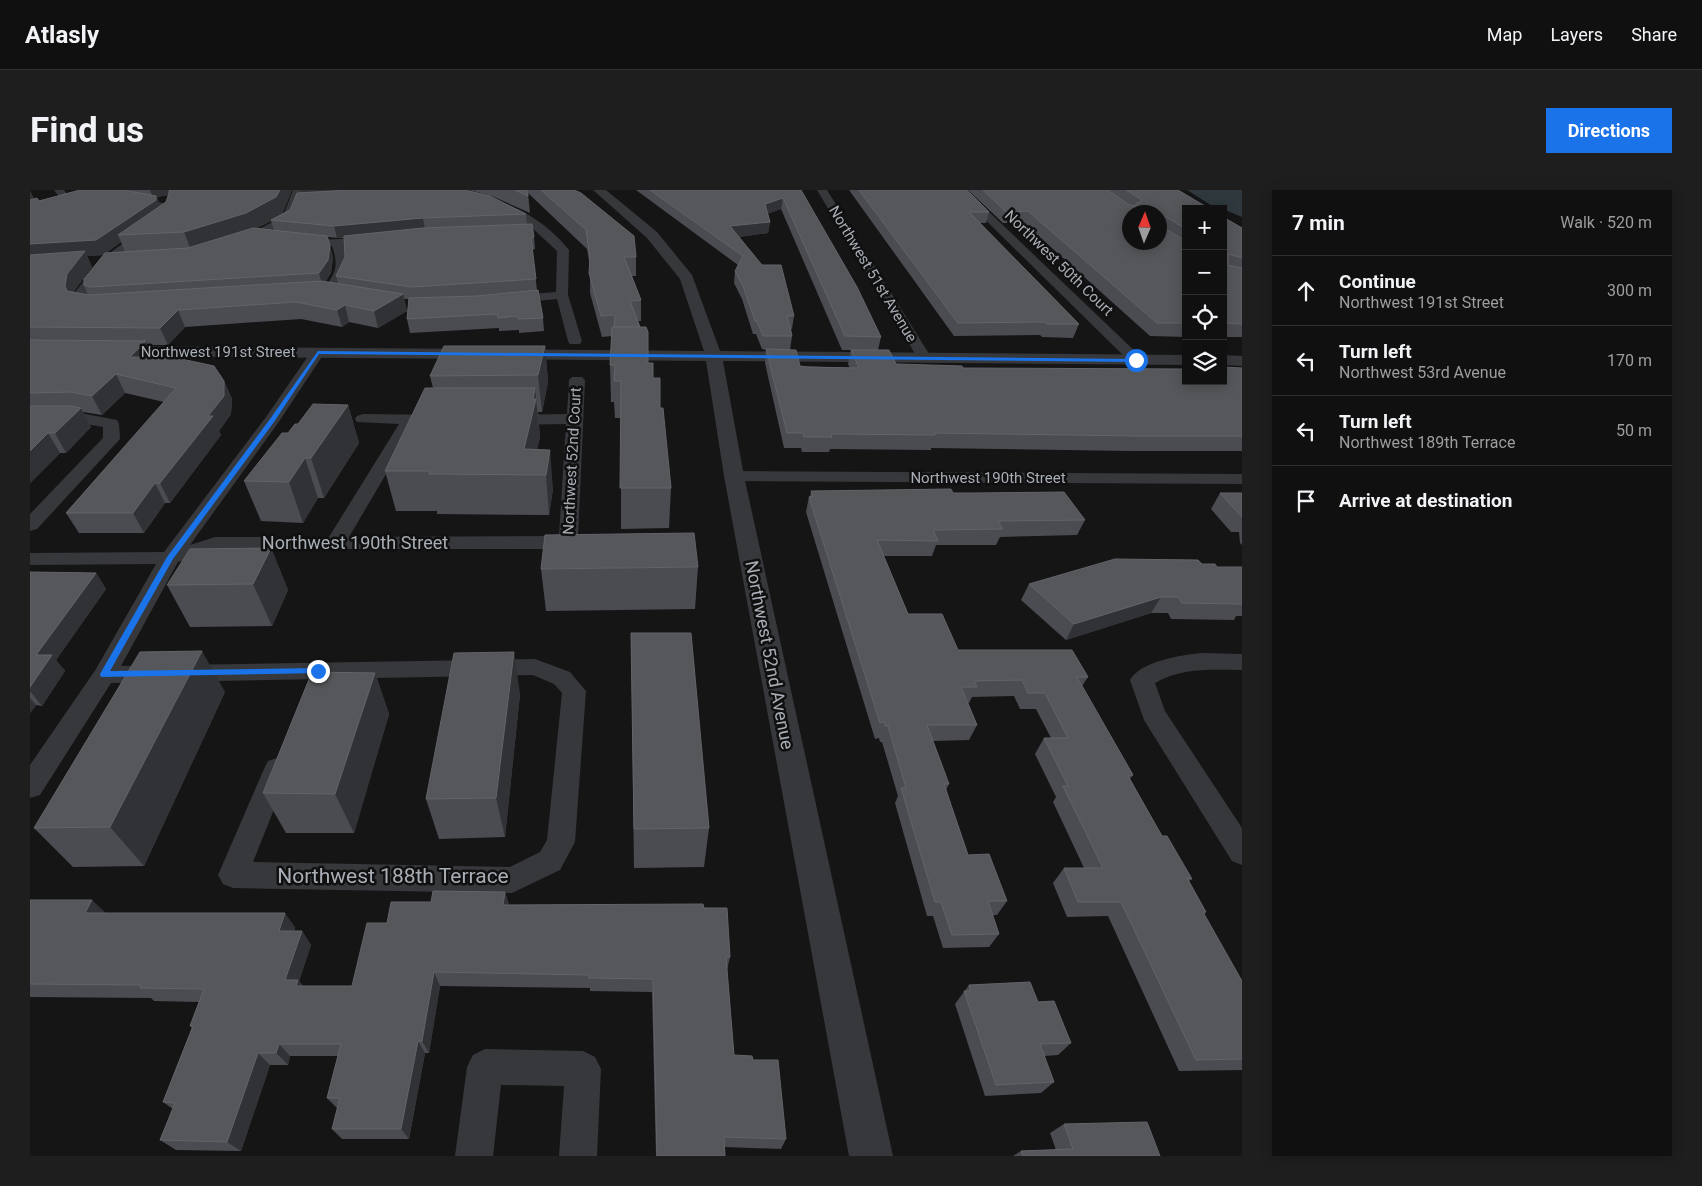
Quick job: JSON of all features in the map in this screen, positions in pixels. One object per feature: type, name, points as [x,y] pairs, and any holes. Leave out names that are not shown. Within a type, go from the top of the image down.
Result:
[{"type":"street","points":[[59,190],[67,201]]},
{"type":"street","name":"Northwest 52nd Avenue","points":[[599,190],[652,235],[687,278],[714,357],[734,476],[871,1156]]},
{"type":"street","name":"Northwest 51st Avenue","points":[[822,190],[924,357]]},
{"type":"street","name":"Northwest 50th Court","points":[[960,190],[1136,360]]},
{"type":"street","points":[[229,244],[256,236],[288,218],[299,196]]},
{"type":"street","points":[[154,203],[175,198]]},
{"type":"street","points":[[114,305],[97,306],[80,303],[82,291],[105,262],[168,216],[170,207],[154,203],[118,199]]},
{"type":"street","points":[[490,202],[513,210],[544,230],[563,250],[562,295],[575,341]]},
{"type":"street","points":[[524,231],[544,230]]},
{"type":"street","points":[[256,236],[274,237]]},
{"type":"street","points":[[310,241],[337,243],[386,239]]},
{"type":"street","points":[[337,243],[343,257],[341,278],[323,292],[345,295]]},
{"type":"street","points":[[86,263],[124,260]]},
{"type":"street","points":[[497,301],[562,295]]},
{"type":"street","name":"Northwest 191st Street","points":[[100,351],[1182,360]]},
{"type":"street","points":[[30,788],[104,674],[170,558],[272,420],[318,352]]},
{"type":"street","points":[[1227,360],[1242,361]]},
{"type":"street","name":"Northwest 52nd Court","points":[[568,543],[577,380]]},
{"type":"street","points":[[30,418],[80,418],[111,424],[112,439],[30,526]]},
{"type":"street","points":[[363,419],[459,420]]},
{"type":"street","points":[[488,420],[575,419]]},
{"type":"street","points":[[336,541],[410,420]]},
{"type":"street","name":"Northwest 190th Street","points":[[734,476],[1242,479]]},
{"type":"street","name":"Northwest 190th Street","points":[[30,559],[170,558],[215,543],[336,541],[568,543],[596,541]]},
{"type":"street","points":[[1242,662],[1188,662],[1161,668],[1142,680],[1153,713],[1242,852]]},
{"type":"street","name":"Northwest 188th Terrace","points":[[285,751],[233,875],[512,880],[550,861],[561,842],[574,691],[562,678],[534,667],[318,671]]},
{"type":"street","points":[[104,674],[318,671],[307,697]]},
{"type":"street","points":[[474,1156],[485,1067],[583,1069],[578,1156]]},
{"type":"shaded area","points":[[1187,190],[1242,190],[1242,217],[1227,211],[1227,205],[1211,205]]},
{"type":"building","points":[[80,190],[123,190],[156,196],[156,200],[96,240],[30,244],[30,200],[37,198],[39,201]]},
{"type":"building","points":[[170,190],[280,190],[276,197],[246,213],[184,232],[118,235],[166,202]]},
{"type":"building","points":[[350,190],[465,190],[490,196],[526,214],[423,218],[334,226],[271,220],[290,210],[297,193]]},
{"type":"building","points":[[515,190],[527,190],[528,196]]},
{"type":"building","points":[[541,190],[574,190],[581,193],[634,236],[636,257],[624,257],[641,300],[630,301],[640,327],[614,327],[615,315],[601,316],[589,273],[590,258],[586,230]]},
{"type":"building","points":[[650,190],[801,190],[857,287],[881,337],[845,336],[783,198],[765,204],[770,222],[730,226],[762,265],[781,265],[794,316],[787,316],[792,336],[763,336],[735,271],[743,256]]},
{"type":"building","points":[[859,190],[967,190],[989,212],[969,212],[1079,324],[1047,324],[1045,322],[958,323]]},
{"type":"building","points":[[983,190],[1108,190],[1129,205],[1122,205],[1122,250],[1167,250],[1167,230],[1182,239],[1182,323],[1157,323],[1028,211],[1006,212]]},
{"type":"building","points":[[1126,190],[1178,190],[1203,205],[1182,205],[1182,227],[1167,218],[1167,205],[1136,205],[1136,203],[1141,202],[1141,199]]},
{"type":"building","points":[[1227,219],[1242,228],[1242,258],[1228,254],[1228,265],[1242,268],[1242,324],[1227,323]]},
{"type":"building","points":[[532,224],[534,237],[531,238],[536,279],[412,287],[336,276],[345,257],[344,236],[423,228]]},
{"type":"building","points":[[253,228],[327,236],[330,246],[328,260],[319,273],[91,287],[84,285],[84,279],[105,253],[188,248]]},
{"type":"building","points":[[85,251],[67,274],[65,286],[67,291],[89,295],[322,281],[403,294],[374,311],[345,305],[337,310],[296,302],[178,310],[160,328],[30,327],[30,255]]},
{"type":"building","points":[[538,290],[543,318],[518,319],[517,316],[498,318],[497,314],[407,319],[409,298],[477,296]]},
{"type":"building","points":[[612,327],[646,327],[648,332],[648,363],[653,363],[653,378],[660,378],[660,408],[663,408],[671,488],[620,488],[621,381],[614,381],[615,365],[610,365]]},
{"type":"building","points":[[30,340],[146,341],[130,357],[177,358],[214,366],[224,381],[224,396],[208,416],[213,416],[160,483],[155,483],[133,513],[66,513],[176,388],[116,374],[92,396],[70,392],[30,393]]},
{"type":"building","points":[[444,346],[545,346],[538,375],[430,376]]},
{"type":"building","points":[[766,349],[796,350],[800,366],[807,367],[859,368],[851,350],[889,350],[896,364],[962,366],[963,368],[1182,369],[1182,385],[1227,385],[1227,367],[1242,368],[1242,436],[934,433],[935,435],[831,434],[832,437],[804,437],[803,433],[787,433]]},
{"type":"building","points":[[425,388],[535,388],[533,399],[536,399],[524,449],[550,450],[546,475],[429,474],[430,471],[385,471]]},
{"type":"building","points":[[313,404],[348,405],[311,458],[305,458],[289,482],[244,481],[282,433],[288,433],[295,424],[298,424]]},
{"type":"building","points":[[30,406],[69,406],[81,408],[55,433],[48,433],[30,451]]},
{"type":"building","points":[[951,489],[953,493],[1064,492],[1085,520],[998,521],[1003,529],[933,530],[938,541],[877,540],[908,614],[942,614],[958,650],[1072,650],[1088,677],[1077,677],[1133,775],[1128,776],[1162,836],[1167,836],[1192,879],[1187,878],[1206,912],[1203,912],[1242,981],[1242,1059],[1196,1060],[1121,902],[1078,902],[1064,868],[1103,868],[1063,786],[1068,786],[1044,738],[1068,738],[1045,693],[1028,693],[1022,680],[974,681],[977,687],[961,687],[977,725],[927,725],[949,784],[944,784],[968,855],[989,854],[1007,901],[988,901],[999,934],[952,935],[941,902],[935,902],[901,788],[906,788],[888,726],[885,726],[885,722],[880,723],[809,497],[813,496],[811,491]]},
{"type":"building","points":[[1220,493],[1242,493],[1242,517]]},
{"type":"building","points":[[694,533],[698,567],[541,569],[545,535]]},
{"type":"building","points":[[271,548],[253,584],[167,585],[190,549]]},
{"type":"building","points":[[1115,559],[1198,560],[1202,564],[1215,564],[1217,567],[1242,567],[1242,604],[1182,603],[1178,597],[1161,597],[1074,624],[1029,584]]},
{"type":"building","points":[[30,572],[96,573],[36,655],[52,655],[30,687]]},
{"type":"building","points":[[631,633],[691,633],[709,828],[634,829]]},
{"type":"building","points":[[202,651],[110,827],[34,828],[140,652]]},
{"type":"building","points":[[514,652],[496,798],[426,799],[454,653]]},
{"type":"building","points":[[312,672],[375,673],[335,794],[263,793]]},
{"type":"building","points":[[433,891],[505,892],[503,905],[703,904],[704,908],[727,908],[730,957],[726,957],[734,1055],[752,1056],[753,1060],[778,1060],[786,1139],[724,1137],[725,1156],[657,1156],[653,979],[589,978],[589,975],[434,972],[422,1041],[418,1041],[401,1129],[332,1129],[340,1098],[327,1098],[341,1044],[279,1044],[276,1053],[258,1053],[227,1142],[160,1140],[175,1103],[163,1102],[193,1026],[190,1026],[204,989],[140,988],[141,985],[30,984],[30,900],[92,900],[85,913],[285,913],[279,931],[302,931],[285,980],[298,980],[296,986],[352,986],[367,923],[387,923],[391,902],[431,902]]},
{"type":"building","points":[[1030,982],[1038,1002],[1054,1001],[1071,1043],[1040,1044],[1054,1082],[996,1085],[964,991],[971,991],[969,985]]},
{"type":"building","points":[[1147,1122],[1160,1156],[1023,1156],[1021,1151],[1073,1149],[1064,1124]]},
{"type":"route","points":[[318,671],[104,674],[170,558],[272,420],[318,352],[1136,360]]}]
